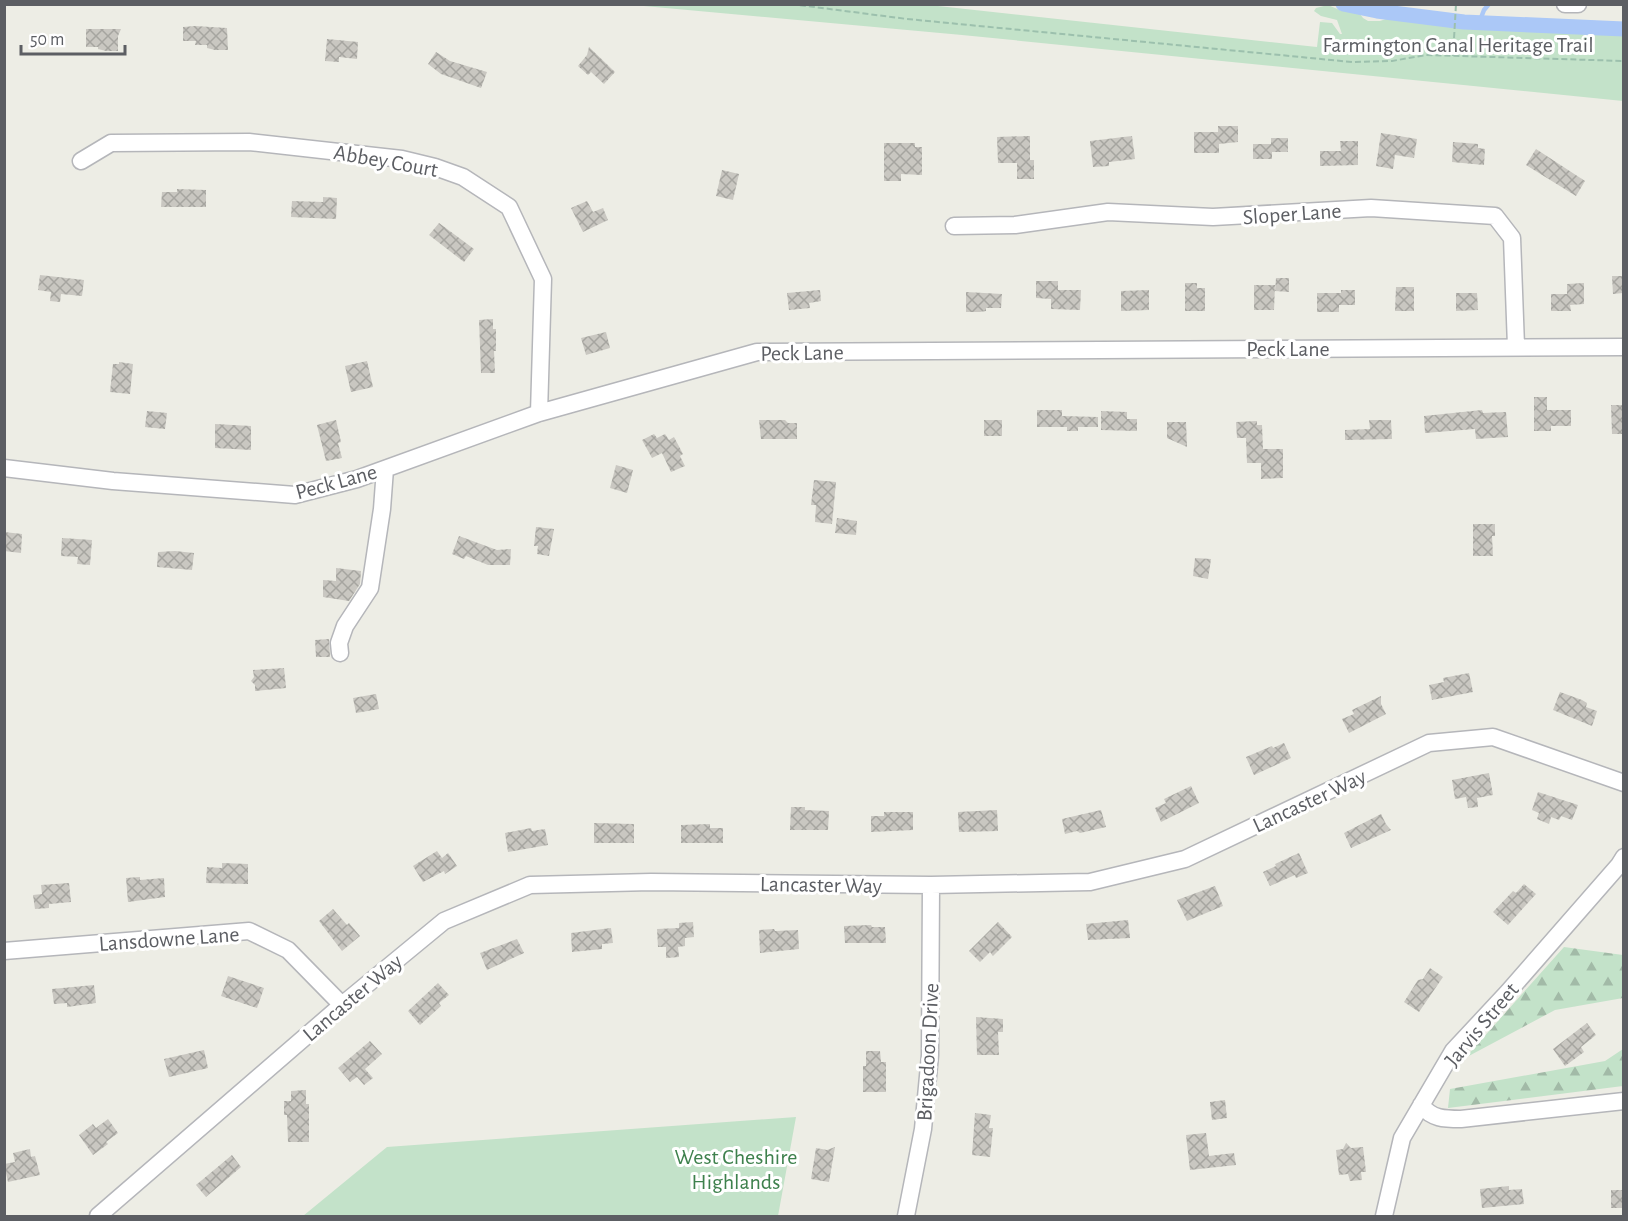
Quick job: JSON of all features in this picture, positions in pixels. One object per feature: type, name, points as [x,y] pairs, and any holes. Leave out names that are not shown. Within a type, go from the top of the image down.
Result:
[{"type":"street","points":[[1565,4],[1578,4]]},
{"type":"street","name":"Abbey Court","points":[[81,160],[111,143],[249,142],[402,159],[463,177],[509,207],[543,279],[539,413]]},
{"type":"street","name":"Sloper Lane","points":[[954,226],[1015,225],[1108,212],[1214,217],[1371,208],[1495,216],[1512,238],[1516,346]]},
{"type":"street","name":"Peck Lane","points":[[4,468],[113,481],[295,495],[357,479],[539,413],[757,352],[1623,347]]},
{"type":"street","points":[[340,653],[339,643],[345,626],[370,588],[386,469]]},
{"type":"street","name":"Lancaster Way","points":[[98,1216],[342,1005],[444,921],[530,885],[651,882],[931,885],[1090,882],[1185,859],[1429,743],[1493,736],[1623,783]]},
{"type":"street","name":"Jarvis Street","points":[[1384,1216],[1402,1138],[1453,1051],[1619,865],[1623,856]]},
{"type":"street","name":"Brigadoon Drive","points":[[906,1216],[923,1129],[930,1056],[931,885]]},
{"type":"street","name":"Lansdowne Lane","points":[[4,951],[249,931],[288,950],[342,1005]]},
{"type":"street","points":[[1421,1105],[1429,1115],[1443,1119],[1461,1119],[1623,1101]]},
{"type":"path","name":"Farmington Canal Heritage Trail","points":[[791,4],[918,20],[1352,62],[1381,62],[1426,55],[1623,61]]},
{"type":"path","points":[[1453,56],[1456,6]]},
{"type":"green space","points":[[633,5],[929,5],[1317,47],[1320,22],[1332,23],[1342,34],[1337,20],[1321,16],[1314,11],[1316,8],[1328,5],[1342,11],[1354,6],[1368,21],[1380,21],[1395,16],[1421,23],[1453,27],[1485,25],[1508,30],[1544,28],[1617,31],[1623,27],[1623,101],[962,35]]},
{"type":"green space","points":[[1564,947],[1623,955],[1623,998],[1555,1010],[1465,1058]]},
{"type":"green space","points":[[1623,1049],[1623,1086],[1448,1108],[1450,1089],[1605,1061]]},
{"type":"green space","name":"West Cheshire Highlands","points":[[796,1117],[778,1216],[303,1216],[387,1147]]},
{"type":"building","points":[[183,27],[227,28],[228,50],[215,50],[207,48],[207,45],[195,45],[196,41],[183,41]]},
{"type":"building","points":[[86,29],[121,29],[118,36],[118,51],[86,47]]},
{"type":"building","points":[[327,39],[358,42],[357,59],[339,57],[339,62],[325,61]]},
{"type":"building","points":[[589,47],[615,72],[604,84],[591,72],[588,75],[578,66],[587,55]]},
{"type":"building","points":[[436,52],[450,61],[487,72],[481,88],[441,74],[428,64]]},
{"type":"building","points":[[1218,126],[1238,126],[1238,142],[1219,144],[1219,153],[1194,153],[1194,132],[1218,132]]},
{"type":"building","points":[[1381,133],[1417,139],[1414,158],[1395,155],[1393,169],[1376,166]]},
{"type":"building","points":[[1030,136],[1030,160],[1034,160],[1034,179],[1017,179],[1017,163],[998,163],[997,137]]},
{"type":"building","points":[[1132,136],[1135,159],[1109,162],[1109,166],[1093,167],[1090,141]]},
{"type":"building","points":[[1271,138],[1288,138],[1288,152],[1272,152],[1272,159],[1253,159],[1253,144],[1271,144]]},
{"type":"building","points":[[1340,141],[1358,141],[1358,165],[1320,166],[1320,151],[1341,151]]},
{"type":"building","points":[[1453,142],[1478,144],[1478,148],[1485,149],[1484,165],[1452,162]]},
{"type":"building","points":[[884,143],[915,143],[915,147],[922,147],[922,175],[901,174],[901,181],[884,181]]},
{"type":"building","points":[[1536,149],[1585,181],[1576,196],[1526,165]]},
{"type":"building","points":[[722,170],[739,174],[733,200],[716,196]]},
{"type":"building","points":[[177,189],[206,190],[206,207],[161,207],[162,192],[177,192]]},
{"type":"building","points":[[323,197],[337,198],[336,219],[291,217],[292,201],[323,202]]},
{"type":"building","points":[[587,201],[593,212],[603,208],[608,220],[583,232],[571,208]]},
{"type":"building","points":[[439,223],[474,249],[464,262],[429,235]]},
{"type":"building","points":[[40,275],[84,280],[82,296],[61,294],[60,302],[50,301],[51,292],[38,290]]},
{"type":"building","points":[[1612,276],[1623,276],[1623,293],[1613,294]]},
{"type":"building","points":[[1276,278],[1289,278],[1289,292],[1275,291]]},
{"type":"building","points":[[1036,281],[1058,281],[1058,290],[1081,290],[1080,310],[1051,309],[1051,299],[1036,298]]},
{"type":"building","points":[[1185,283],[1197,283],[1197,288],[1205,288],[1205,311],[1185,311]]},
{"type":"building","points":[[1584,283],[1584,304],[1570,305],[1571,311],[1551,311],[1551,294],[1567,294],[1567,284]]},
{"type":"building","points":[[1254,285],[1275,285],[1274,310],[1254,310]]},
{"type":"building","points":[[1396,287],[1414,287],[1414,311],[1395,311]]},
{"type":"building","points":[[820,290],[821,301],[809,303],[810,308],[789,310],[787,293]]},
{"type":"building","points":[[1149,290],[1149,310],[1121,311],[1121,291]]},
{"type":"building","points":[[1341,290],[1355,290],[1355,305],[1339,305],[1339,312],[1317,312],[1317,293],[1341,293]]},
{"type":"building","points":[[966,292],[1002,294],[1001,308],[966,312]]},
{"type":"building","points":[[1456,293],[1477,293],[1478,310],[1456,311]]},
{"type":"building","points":[[493,319],[493,329],[496,329],[495,373],[481,373],[479,320]]},
{"type":"building","points":[[606,332],[610,348],[586,355],[581,338]]},
{"type":"building","points":[[367,361],[373,387],[351,392],[345,366]]},
{"type":"building","points":[[119,362],[133,364],[130,394],[110,392],[113,364],[119,364]]},
{"type":"building","points":[[1534,397],[1547,397],[1547,410],[1571,410],[1571,426],[1551,426],[1551,431],[1534,431]]},
{"type":"building","points":[[1611,405],[1623,405],[1623,434],[1612,434]]},
{"type":"building","points":[[1037,410],[1062,410],[1062,416],[1098,417],[1098,427],[1078,427],[1078,431],[1067,431],[1067,427],[1037,427]]},
{"type":"building","points":[[1482,410],[1483,413],[1506,412],[1508,437],[1476,439],[1475,429],[1425,433],[1424,416]]},
{"type":"building","points":[[147,411],[167,413],[165,429],[145,427]]},
{"type":"building","points":[[1101,411],[1127,412],[1127,419],[1137,419],[1137,431],[1101,430]]},
{"type":"building","points":[[336,420],[342,458],[326,461],[317,425]]},
{"type":"building","points":[[759,420],[785,420],[788,423],[797,423],[797,439],[761,439]]},
{"type":"building","points":[[984,420],[1002,420],[1002,436],[984,436]]},
{"type":"building","points":[[1369,420],[1391,420],[1392,439],[1345,440],[1345,430],[1370,429]]},
{"type":"building","points":[[1257,421],[1257,425],[1262,425],[1263,449],[1283,449],[1283,478],[1261,479],[1261,463],[1247,463],[1246,438],[1237,438],[1236,422]]},
{"type":"building","points":[[1167,422],[1186,422],[1187,447],[1167,438]]},
{"type":"building","points":[[215,424],[251,426],[251,450],[215,448]]},
{"type":"building","points":[[654,434],[657,438],[665,434],[669,440],[674,437],[683,454],[680,456],[685,466],[671,472],[662,453],[652,458],[642,440]]},
{"type":"building","points":[[616,465],[633,470],[627,493],[610,488]]},
{"type":"building","points":[[814,480],[836,482],[832,524],[815,522],[816,505],[811,505]]},
{"type":"building","points":[[837,518],[857,521],[856,535],[835,533]]},
{"type":"building","points":[[1473,524],[1495,524],[1495,536],[1492,536],[1493,556],[1473,556]]},
{"type":"building","points":[[536,527],[554,529],[549,556],[537,554],[538,546],[534,546]]},
{"type":"building","points":[[4,532],[22,534],[21,553],[4,551]]},
{"type":"building","points":[[459,536],[497,550],[511,549],[510,565],[488,565],[466,556],[464,559],[452,554]]},
{"type":"building","points":[[62,538],[92,540],[90,565],[77,564],[78,557],[61,556]]},
{"type":"building","points":[[158,552],[194,553],[192,570],[157,567]]},
{"type":"building","points":[[1195,558],[1211,559],[1208,579],[1193,576]]},
{"type":"building","points":[[336,568],[361,571],[360,584],[349,601],[323,597],[323,580],[336,581]]},
{"type":"building","points":[[329,639],[330,657],[316,657],[315,640]]},
{"type":"building","points":[[284,668],[286,688],[255,691],[255,685],[251,681],[254,677],[253,670]]},
{"type":"building","points":[[1469,673],[1473,692],[1432,700],[1429,685],[1444,682],[1443,678]]},
{"type":"building","points":[[1560,692],[1582,700],[1587,703],[1586,707],[1597,711],[1592,726],[1553,710]]},
{"type":"building","points":[[376,694],[379,709],[356,713],[353,698]]},
{"type":"building","points":[[1381,696],[1381,704],[1386,714],[1349,733],[1342,719],[1354,714],[1352,710]]},
{"type":"building","points":[[1284,743],[1291,758],[1254,775],[1246,757]]},
{"type":"building","points":[[1489,773],[1493,795],[1477,798],[1478,807],[1468,808],[1466,797],[1455,799],[1452,780]]},
{"type":"building","points":[[1191,786],[1199,803],[1161,822],[1155,808],[1166,803],[1164,799]]},
{"type":"building","points":[[1538,792],[1578,805],[1572,820],[1561,816],[1559,820],[1551,817],[1549,824],[1537,819],[1539,813],[1532,810]]},
{"type":"building","points":[[791,807],[829,811],[828,830],[790,830]]},
{"type":"building","points":[[997,810],[998,831],[959,832],[958,812]]},
{"type":"building","points":[[1101,810],[1106,827],[1065,834],[1062,819]]},
{"type":"building","points":[[884,812],[913,812],[913,830],[871,832],[871,816],[884,816]]},
{"type":"building","points":[[1381,814],[1391,830],[1351,848],[1344,833]]},
{"type":"building","points":[[594,823],[634,824],[634,843],[594,843]]},
{"type":"building","points":[[710,824],[710,828],[723,828],[723,843],[681,843],[681,825]]},
{"type":"building","points":[[531,828],[532,831],[545,829],[548,845],[508,852],[505,833]]},
{"type":"building","points":[[437,851],[442,858],[448,853],[457,866],[445,874],[444,871],[423,882],[413,866]]},
{"type":"building","points":[[1299,853],[1308,873],[1296,878],[1295,875],[1270,886],[1263,872]]},
{"type":"building","points":[[222,863],[248,864],[248,884],[206,883],[207,867],[222,868]]},
{"type":"building","points":[[140,877],[140,880],[164,878],[165,897],[128,902],[126,878]]},
{"type":"building","points":[[69,883],[71,902],[49,904],[49,908],[35,909],[33,895],[42,894],[41,885]]},
{"type":"building","points":[[1524,884],[1536,894],[1508,925],[1493,912],[1513,891],[1516,893]]},
{"type":"building","points":[[1215,886],[1223,906],[1187,921],[1177,900]]},
{"type":"building","points":[[333,909],[360,936],[342,951],[319,921]]},
{"type":"building","points":[[1128,920],[1130,938],[1088,940],[1086,924]]},
{"type":"building","points":[[693,922],[694,937],[685,938],[685,946],[678,947],[679,957],[666,958],[666,947],[658,947],[657,929],[679,928],[679,923]]},
{"type":"building","points":[[998,922],[1012,937],[993,956],[990,952],[980,962],[969,951]]},
{"type":"building","points":[[871,925],[872,927],[885,927],[886,943],[845,943],[844,926]]},
{"type":"building","points":[[611,928],[613,943],[602,944],[602,949],[572,952],[571,933]]},
{"type":"building","points":[[774,929],[775,931],[798,930],[799,949],[760,953],[759,930]]},
{"type":"building","points":[[517,939],[524,953],[487,970],[480,953]]},
{"type":"building","points":[[1430,968],[1443,977],[1419,1012],[1404,1002],[1418,980],[1423,979]]},
{"type":"building","points":[[228,976],[264,988],[257,1008],[221,996]]},
{"type":"building","points":[[438,983],[449,995],[439,1003],[441,1006],[420,1025],[408,1011]]},
{"type":"building","points":[[94,985],[96,1003],[67,1007],[67,1003],[54,1004],[52,989]]},
{"type":"building","points":[[976,1017],[1003,1019],[1003,1032],[998,1032],[999,1055],[977,1055]]},
{"type":"building","points":[[1587,1023],[1596,1035],[1581,1047],[1584,1052],[1565,1066],[1553,1049]]},
{"type":"building","points":[[370,1041],[382,1054],[365,1069],[373,1078],[364,1085],[357,1077],[350,1082],[338,1068]]},
{"type":"building","points":[[204,1050],[208,1068],[169,1077],[164,1059]]},
{"type":"building","points":[[866,1051],[880,1051],[881,1062],[886,1062],[886,1092],[863,1092],[863,1066],[866,1066]]},
{"type":"building","points":[[306,1090],[306,1104],[309,1104],[309,1142],[288,1142],[284,1101],[291,1101],[291,1091]]},
{"type":"building","points":[[1225,1100],[1227,1118],[1212,1120],[1210,1102]]},
{"type":"building","points":[[975,1113],[991,1115],[989,1128],[993,1128],[990,1157],[972,1155]]},
{"type":"building","points":[[108,1119],[118,1133],[93,1155],[79,1135],[93,1124],[96,1128]]},
{"type":"building","points":[[1206,1133],[1209,1156],[1234,1153],[1236,1165],[1190,1170],[1186,1135]]},
{"type":"building","points":[[1346,1143],[1351,1148],[1363,1147],[1366,1172],[1361,1172],[1362,1180],[1350,1181],[1348,1174],[1339,1175],[1336,1150],[1343,1149]]},
{"type":"building","points":[[835,1147],[829,1182],[811,1179],[816,1148],[827,1150]]},
{"type":"building","points":[[30,1149],[31,1157],[35,1156],[40,1175],[8,1182],[4,1164],[15,1162],[13,1153]]},
{"type":"building","points":[[232,1155],[241,1167],[206,1197],[196,1185]]},
{"type":"building","points":[[1509,1186],[1509,1190],[1522,1189],[1524,1204],[1482,1208],[1480,1189]]},
{"type":"building","points":[[1611,1190],[1623,1190],[1623,1208],[1611,1208]]},
{"type":"waterway","points":[[1343,4],[1377,11],[1464,22],[1624,29]]},
{"type":"waterway","points":[[1479,23],[1489,4]]}]
